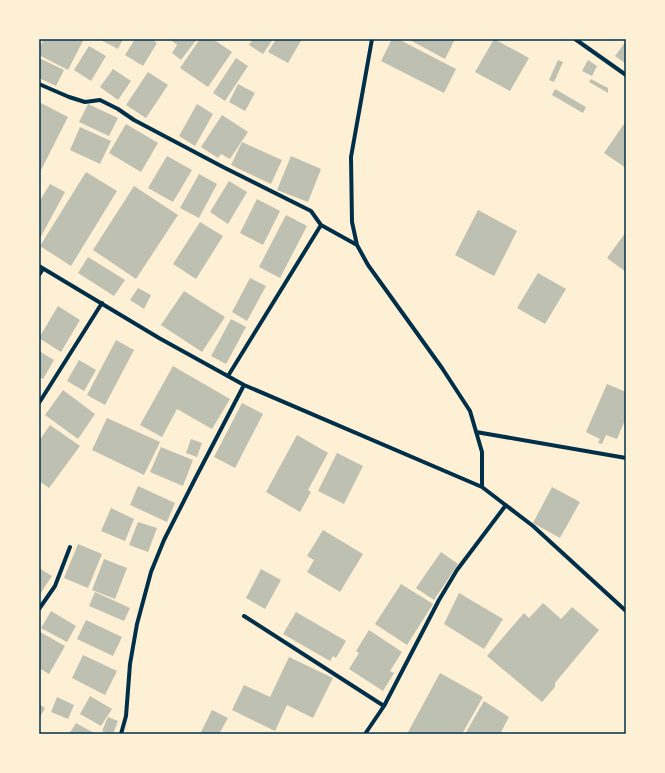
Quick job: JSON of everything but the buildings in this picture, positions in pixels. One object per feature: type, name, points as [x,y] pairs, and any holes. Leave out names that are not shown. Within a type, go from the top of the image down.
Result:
[{"type":"street","points":[[372,39],[351,157],[352,222],[357,245],[368,265],[442,368],[470,411],[482,452],[482,487]]},
{"type":"street","points":[[575,39],[626,75]]},
{"type":"street","points":[[39,84],[85,102],[100,100],[106,103],[134,120],[216,164],[311,211],[321,225],[357,245]]},
{"type":"street","points":[[228,376],[321,225]]},
{"type":"street","points":[[39,275],[41,268],[159,338],[244,385],[482,487],[533,526],[626,610]]},
{"type":"street","points":[[39,403],[102,303]]},
{"type":"street","points":[[121,734],[126,716],[130,664],[137,624],[151,572],[164,540],[244,385]]},
{"type":"street","points":[[476,432],[626,458]]},
{"type":"street","points":[[365,734],[384,706],[439,600],[457,570],[506,505]]},
{"type":"street","points":[[39,609],[55,586],[70,547]]},
{"type":"street","points":[[244,616],[384,706]]}]
